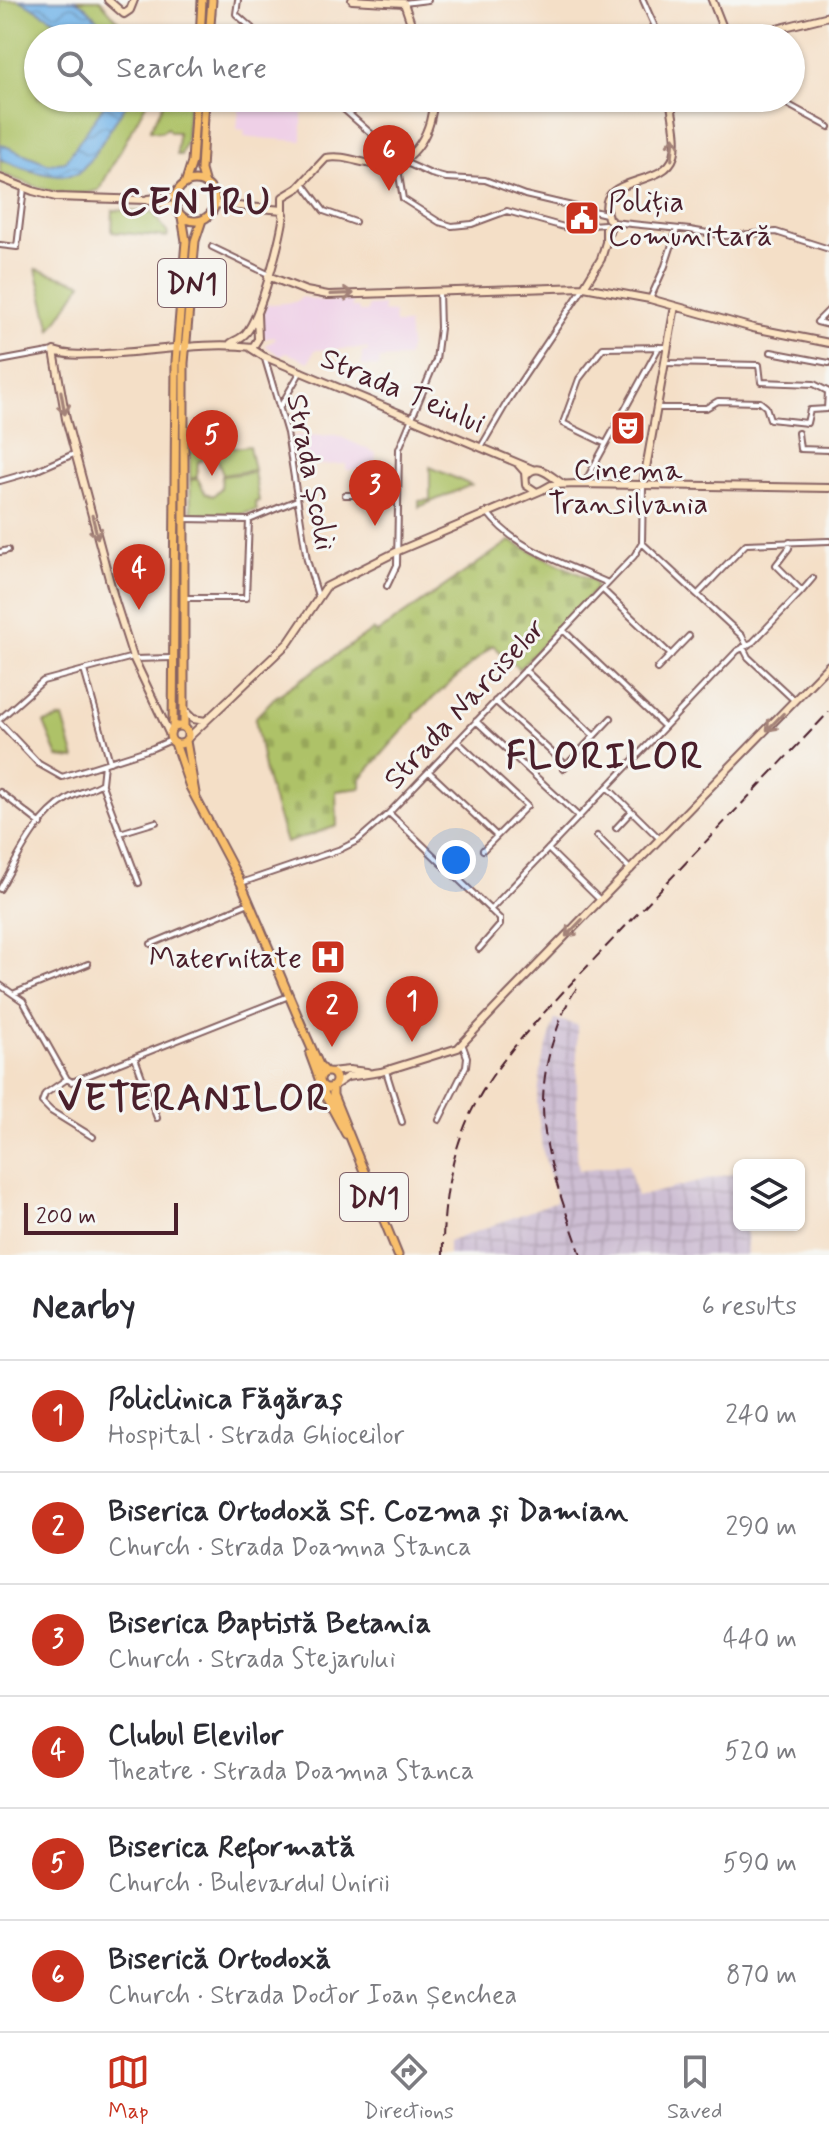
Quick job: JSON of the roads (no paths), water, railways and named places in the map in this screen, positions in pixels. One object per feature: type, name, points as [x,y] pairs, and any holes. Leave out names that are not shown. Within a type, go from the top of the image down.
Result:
[{"type":"main road","points":[[201,24],[202,0]]},
{"type":"main road","points":[[210,24],[212,0]]},
{"type":"main road","points":[[176,207],[176,196],[185,184],[192,162],[195,112]]},
{"type":"main road","points":[[204,112],[201,170],[215,204]]},
{"type":"main road","points":[[185,184],[205,184]]},
{"type":"main road","name":"DN1","points":[[182,217],[202,220],[211,214],[215,204]]},
{"type":"main road","name":"DN1","points":[[176,207],[182,217],[186,241],[172,737],[182,770],[241,883],[319,1064],[336,1077],[333,1095],[398,1255]]},
{"type":"main road","name":"DN1","points":[[182,348],[195,241],[202,220]]},
{"type":"main road","name":"DN1","points":[[179,555],[183,598],[184,727],[188,732],[196,799]]},
{"type":"main road","points":[[184,727],[172,737],[181,744],[187,740]]},
{"type":"main road","name":"DN1","points":[[304,1031],[321,1084],[349,1139]]},
{"type":"main road","points":[[328,1072],[320,1078],[321,1084],[325,1088],[334,1086]]},
{"type":"street","points":[[108,0],[121,12],[129,12],[134,0]]},
{"type":"street","points":[[238,0],[236,14],[247,24]]},
{"type":"street","points":[[352,0],[404,3],[428,0]]},
{"type":"street","points":[[643,0],[654,24]]},
{"type":"street","points":[[712,0],[721,24]]},
{"type":"street","points":[[404,3],[411,24]]},
{"type":"street","points":[[797,24],[829,16]]},
{"type":"street","points":[[346,112],[399,162],[440,176],[485,180],[608,222]]},
{"type":"street","points":[[248,346],[245,334],[257,314],[280,241],[288,196],[321,161],[331,156],[386,165],[399,162],[415,150],[431,121],[432,112]]},
{"type":"street","points":[[481,447],[509,399],[584,287],[606,244],[607,202],[615,189],[661,172],[671,162],[675,144],[672,112]]},
{"type":"street","points":[[802,112],[829,127]]},
{"type":"street","points":[[399,162],[403,199],[445,224],[465,226],[496,213],[512,211],[559,226],[608,222],[725,236],[776,232],[829,249]]},
{"type":"street","points":[[0,178],[56,197],[146,200],[176,207]]},
{"type":"street","points":[[303,183],[326,213],[355,222]]},
{"type":"street","points":[[0,245],[17,247],[24,188]]},
{"type":"street","points":[[146,200],[176,196]]},
{"type":"street","points":[[215,204],[283,213]]},
{"type":"street","points":[[650,299],[670,254],[677,229]]},
{"type":"street","points":[[212,247],[268,275],[320,294],[584,287],[650,299],[753,328],[829,343]]},
{"type":"street","points":[[387,586],[397,569],[399,449],[436,360],[440,328],[439,291]]},
{"type":"street","points":[[584,484],[604,443],[663,347],[675,306]]},
{"type":"street","points":[[829,310],[817,322],[829,325]]},
{"type":"street","points":[[0,361],[54,351],[68,355],[231,343],[255,346],[258,337],[257,314]]},
{"type":"street","points":[[231,343],[251,332],[258,337]]},
{"type":"street","name":"Strada Școlii","points":[[258,337],[262,347],[273,358]]},
{"type":"street","name":"Strada Școlii","points":[[248,346],[273,358]]},
{"type":"street","points":[[663,347],[665,363],[643,485],[642,543],[742,636],[748,657],[795,701]]},
{"type":"street","points":[[604,443],[563,423],[579,379],[603,348],[663,347]]},
{"type":"street","points":[[54,351],[66,419],[115,601],[134,658],[172,737],[162,746],[69,776],[55,775],[39,764],[0,721],[39,683],[134,658],[174,658]]},
{"type":"street","points":[[771,352],[829,363]]},
{"type":"street","name":"Strada Școlii","points":[[264,356],[287,433],[309,570],[318,596]]},
{"type":"street","name":"Strada Teiului","points":[[273,358],[532,469]]},
{"type":"street","points":[[657,408],[706,408],[718,401],[760,402],[767,408],[770,419],[807,423],[809,411],[827,409],[828,392],[814,384],[761,382],[760,365],[665,363]]},
{"type":"street","points":[[280,407],[301,370]]},
{"type":"street","points":[[798,433],[800,449],[829,450]]},
{"type":"street","points":[[0,481],[35,471],[76,453]]},
{"type":"street","name":"Strada Teiului","points":[[515,462],[526,476]]},
{"type":"street","points":[[532,490],[526,476],[532,469],[542,469],[563,484]]},
{"type":"street","points":[[547,475],[547,486]]},
{"type":"street","points":[[187,740],[288,643],[318,596],[334,582],[516,501],[532,490],[563,484],[829,488]]},
{"type":"street","points":[[345,495],[398,495]]},
{"type":"street","points":[[179,519],[249,520],[296,497]]},
{"type":"street","points":[[487,512],[498,526],[516,540],[608,583]]},
{"type":"street","points":[[183,598],[245,599],[248,592],[249,520]]},
{"type":"street","points":[[698,594],[744,545],[829,541]]},
{"type":"street","points":[[790,542],[776,565],[802,591]]},
{"type":"street","name":"Strada Narciselor","points":[[241,883],[357,841],[389,813],[634,556],[642,543]]},
{"type":"street","points":[[0,552],[8,550]]},
{"type":"street","points":[[490,910],[664,726],[813,578]]},
{"type":"street","points":[[603,589],[671,655]]},
{"type":"street","points":[[563,630],[664,726]]},
{"type":"street","points":[[657,669],[689,636]]},
{"type":"street","points":[[334,1086],[351,1076],[386,1071],[463,1046],[829,665]]},
{"type":"street","points":[[84,670],[110,762]]},
{"type":"street","points":[[525,670],[594,736]]},
{"type":"street","points":[[495,701],[564,767],[611,718]]},
{"type":"street","points":[[184,710],[193,719],[206,721]]},
{"type":"street","points":[[184,727],[206,721]]},
{"type":"street","points":[[476,721],[578,816]]},
{"type":"street","points":[[457,741],[527,806],[483,850]]},
{"type":"street","points":[[104,764],[102,783],[139,883]]},
{"type":"street","points":[[428,771],[497,836]]},
{"type":"street","points":[[0,889],[41,824],[64,801],[102,783]]},
{"type":"street","points":[[607,787],[661,840]]},
{"type":"street","points":[[0,792],[41,824]]},
{"type":"street","points":[[616,828],[632,811]]},
{"type":"street","points":[[389,813],[501,922],[479,949]]},
{"type":"street","points":[[120,833],[156,822]]},
{"type":"street","points":[[597,836],[631,870]]},
{"type":"street","points":[[548,849],[601,901]]},
{"type":"street","points":[[151,944],[250,903]]},
{"type":"street","points":[[15,993],[88,964]]},
{"type":"street","points":[[0,985],[15,993],[29,1009],[67,1079],[74,1082],[289,996]]},
{"type":"street","points":[[439,1120],[466,1066],[463,1046]]},
{"type":"street","points":[[135,1058],[157,1118]]},
{"type":"street","points":[[328,1072],[354,1070],[374,1074]]},
{"type":"street","points":[[386,1071],[402,1122]]},
{"type":"street","points":[[67,1079],[45,1094],[42,1102],[93,1137]]},
{"type":"water","points":[[20,0],[75,0],[101,24],[62,24]]},
{"type":"water","points":[[99,112],[121,112],[79,173],[60,176],[29,170],[0,159],[0,144],[49,164],[65,162]]},
{"type":"railway","points":[[443,1255],[444,1215],[455,1155],[469,1117],[496,1070],[563,992],[829,712]]},
{"type":"railway","points":[[577,988],[566,1005],[554,1038],[543,1096],[544,1122],[554,1174],[581,1255]]},
{"type":"place","name":"Biserică Ortodoxă","points":[[389,191]]},
{"type":"place","name":"Poliția Comunitară","points":[[582,218]]},
{"type":"place","name":"Cinema Transilvania","points":[[628,428]]},
{"type":"place","name":"Biserica Reformată","points":[[212,476]]},
{"type":"place","name":"Biserica Baptistă Betania","points":[[375,526]]},
{"type":"place","name":"Clubul Elevilor","points":[[139,610]]},
{"type":"place","name":"Maternitate","points":[[328,957]]},
{"type":"place","name":"Policlinica Făgăraș","points":[[412,1042]]},
{"type":"place","name":"Biserica Ortodoxă Sf. Cozma și Damian","points":[[332,1047]]},
{"type":"district","name":"CENTRU","points":[[196,201]]},
{"type":"district","name":"FLORILOR","points":[[605,755]]},
{"type":"district","name":"VETERANILOR","points":[[194,1097]]}]
